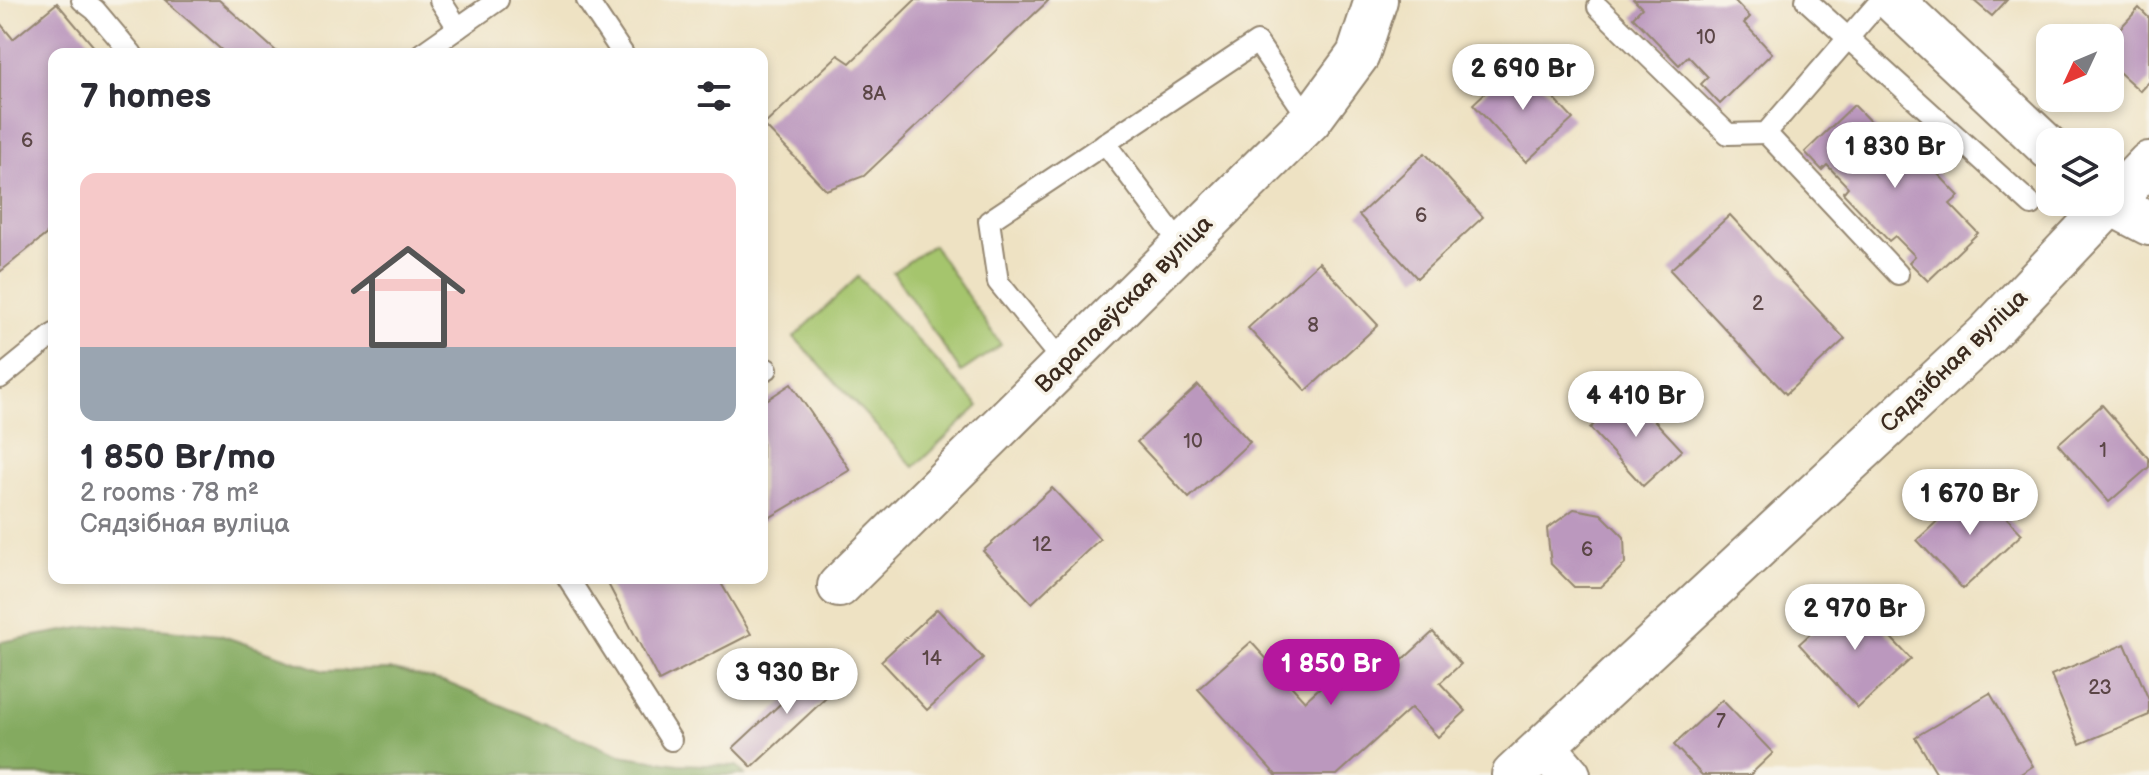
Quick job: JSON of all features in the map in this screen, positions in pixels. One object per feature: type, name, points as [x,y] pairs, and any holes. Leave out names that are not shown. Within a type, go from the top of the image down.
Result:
[{"type":"street","name":"Варапаеўская вуліца","points":[[839,586],[1310,120],[1358,55],[1376,0]]},
{"type":"street","points":[[1892,0],[2036,136]]},
{"type":"street","name":"Сядзібная вуліца","points":[[2124,188],[2149,163]]},
{"type":"street","points":[[2124,212],[2149,224]]},
{"type":"street","name":"Сядзібная вуліца","points":[[1513,775],[1557,761],[1986,335],[2097,216]]},
{"type":"lane","points":[[82,0],[95,10],[127,48]]},
{"type":"lane","points":[[440,0],[458,28]]},
{"type":"lane","points":[[430,48],[498,0]]},
{"type":"lane","points":[[587,0],[619,48]]},
{"type":"lane","points":[[1806,0],[2032,205]]},
{"type":"lane","points":[[1598,7],[1728,134],[1766,133],[1881,0]]},
{"type":"lane","points":[[1064,363],[998,282],[989,221],[1257,42],[1310,120]]},
{"type":"lane","points":[[1766,133],[1898,274]]},
{"type":"lane","points":[[1105,143],[1182,246]]},
{"type":"lane","points":[[0,378],[48,339]]},
{"type":"lane","points":[[572,584],[671,740]]},
{"type":"green space","points":[[933,245],[1001,345],[961,372],[893,272]]},
{"type":"green space","points":[[858,277],[979,406],[914,467],[794,337]]},
{"type":"green space","points":[[104,624],[220,635],[324,671],[394,670],[450,684],[620,755],[678,764],[737,766],[745,775],[0,775],[0,642]]},
{"type":"building","points":[[165,0],[219,0],[273,48],[219,48]]},
{"type":"building","points":[[915,0],[1049,0],[864,176],[826,190],[768,129],[768,121],[838,55],[850,63]]},
{"type":"building","points":[[1634,0],[1734,0],[1750,17],[1744,23],[1772,53],[1720,104],[1701,84],[1708,77],[1688,56],[1679,65],[1633,17],[1642,8]]},
{"type":"building","points":[[1973,0],[2007,0],[1992,16]]},
{"type":"building","points":[[57,3],[95,48],[48,48],[48,233],[0,272],[0,23],[13,39]]},
{"type":"building","points":[[2139,8],[2149,18],[2149,81],[2140,91],[2124,77],[2124,24]]},
{"type":"building","points":[[1519,61],[1573,119],[1526,162],[1473,104]]},
{"type":"building","points":[[1854,105],[1888,140],[1897,131],[1959,196],[1950,204],[1978,233],[1928,281],[1909,262],[1915,256],[1895,236],[1889,241],[1843,193],[1848,187],[1827,165],[1822,170],[1805,152]]},
{"type":"building","points":[[1425,153],[1483,217],[1417,278],[1359,215]]},
{"type":"building","points":[[1730,215],[1845,339],[1786,394],[1670,270]]},
{"type":"building","points":[[1319,262],[1378,325],[1306,391],[1248,328]]},
{"type":"building","points":[[791,384],[850,470],[768,518],[768,399]]},
{"type":"building","points":[[1198,385],[1250,442],[1189,498],[1137,442]]},
{"type":"building","points":[[1628,392],[1682,450],[1643,486],[1590,428]]},
{"type":"building","points":[[2102,405],[2149,459],[2149,467],[2109,502],[2058,444]]},
{"type":"building","points":[[1976,485],[2022,534],[1963,589],[1917,540]]},
{"type":"building","points":[[1052,488],[1100,539],[1032,603],[983,551]]},
{"type":"building","points":[[1574,509],[1601,514],[1624,537],[1625,564],[1601,587],[1574,587],[1551,564],[1547,529]]},
{"type":"building","points":[[608,584],[722,584],[751,634],[659,681]]},
{"type":"building","points":[[1852,596],[1911,659],[1858,708],[1799,644]]},
{"type":"building","points":[[937,609],[983,658],[927,710],[881,661]]},
{"type":"building","points":[[1433,632],[1461,664],[1440,683],[1466,711],[1438,737],[1411,708],[1337,775],[1276,775],[1198,689],[1251,642],[1305,701],[1358,653],[1382,679]]},
{"type":"building","points":[[2125,644],[2149,700],[2149,715],[2080,744],[2051,675]]},
{"type":"building","points":[[823,664],[841,684],[752,767],[733,748]]},
{"type":"building","points":[[1990,693],[2033,766],[2019,775],[1938,775],[1915,737]]},
{"type":"building","points":[[1722,700],[1773,753],[1750,775],[1702,775],[1674,745]]}]
